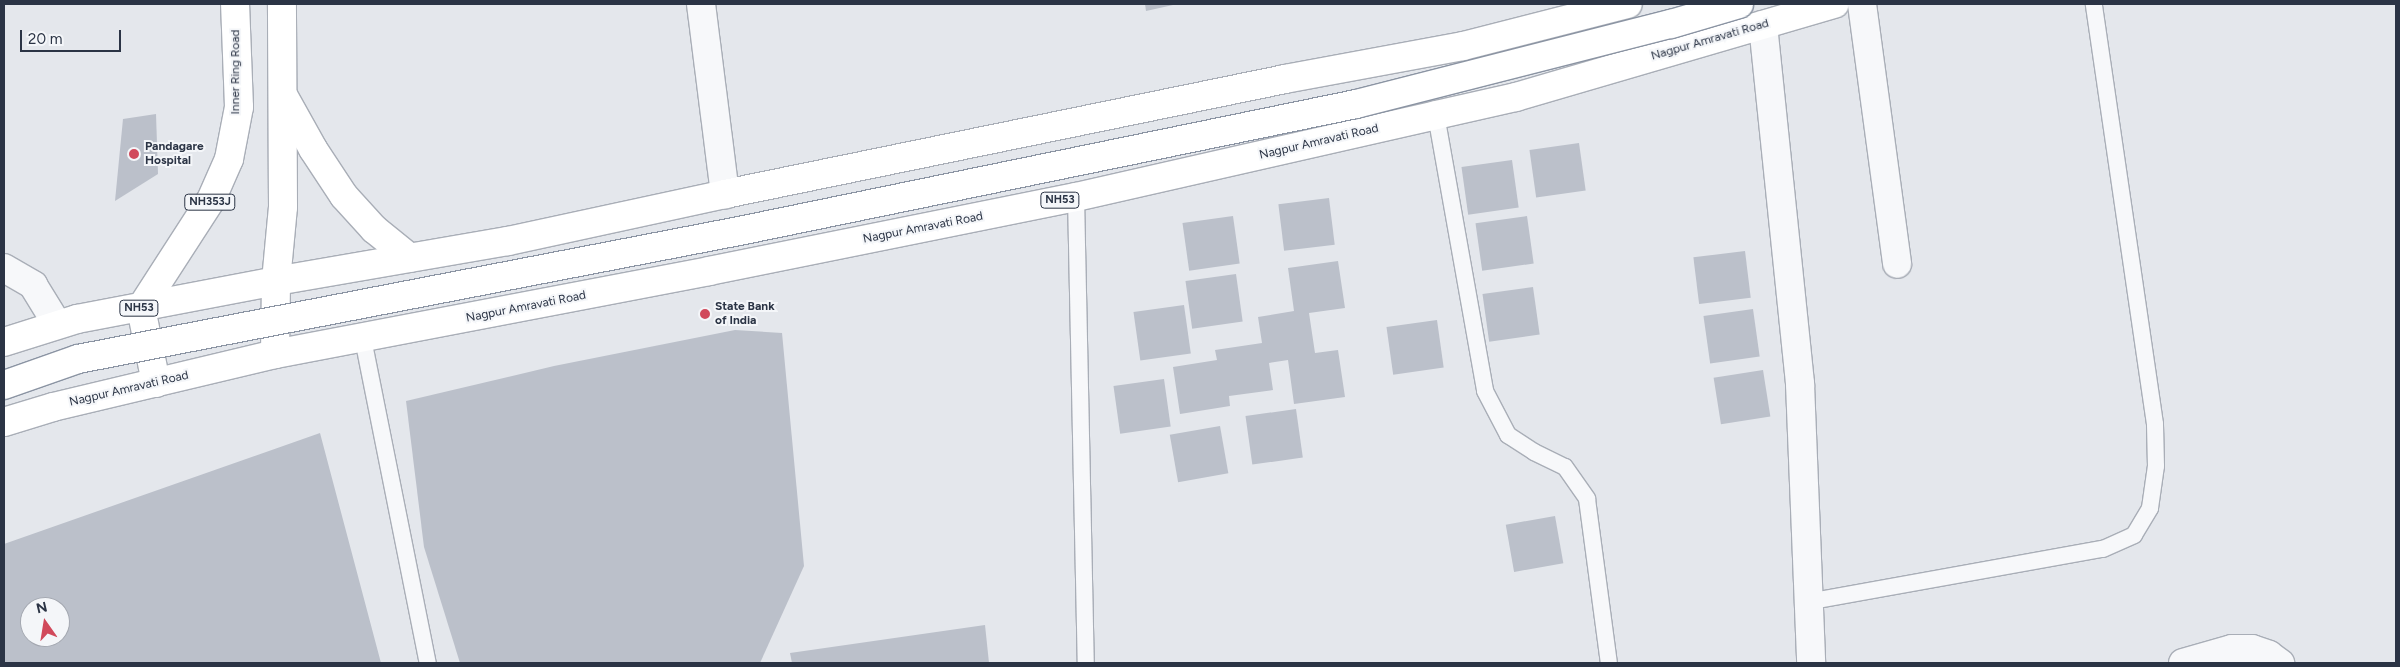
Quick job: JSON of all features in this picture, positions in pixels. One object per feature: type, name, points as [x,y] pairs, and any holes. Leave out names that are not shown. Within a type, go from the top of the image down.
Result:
[{"type":"main road","name":"Inner Ring Road","points":[[141,308],[211,200],[229,159],[239,107],[235,4]]},
{"type":"main road","points":[[275,354],[276,281],[283,207],[282,4]]},
{"type":"main road","name":"NH53","points":[[4,342],[77,319],[276,281],[508,241],[725,194],[1285,79],[1463,46],[1628,4]]},
{"type":"main road","points":[[4,385],[78,359],[735,232],[1356,104],[1662,26],[1738,4]]},
{"type":"main road","name":"Nagpur Amravati Road","points":[[4,422],[53,407],[275,354],[363,339],[1076,197],[1516,97],[1835,4]]},
{"type":"main road","points":[[282,93],[313,148],[344,196],[374,229],[410,258]]},
{"type":"main road","points":[[141,308],[156,383]]},
{"type":"street","points":[[701,4],[725,194]]},
{"type":"street","points":[[1678,4],[1687,47]]},
{"type":"street","points":[[1862,4],[1897,264]]},
{"type":"street","points":[[1763,25],[1800,384],[1812,663]]},
{"type":"street","points":[[4,268],[33,285],[57,324]]},
{"type":"street","points":[[2183,663],[2232,649],[2252,649],[2269,655],[2280,663]]},
{"type":"lane","points":[[1808,602],[2103,549],[2134,534],[2150,508],[2156,466],[2155,424],[2094,4]]},
{"type":"lane","points":[[1436,115],[1485,391],[1508,435],[1534,452],[1565,467],[1587,499],[1609,663]]},
{"type":"lane","points":[[1076,197],[1086,663]]},
{"type":"lane","points":[[363,339],[428,663]]},
{"type":"building","points":[[1145,4],[1173,4],[1173,5],[1146,11]]},
{"type":"building","points":[[156,114],[158,174],[115,201],[123,119]]},
{"type":"building","points":[[1579,143],[1586,191],[1536,197],[1529,150]]},
{"type":"building","points":[[1512,160],[1519,208],[1468,215],[1461,167]]},
{"type":"building","points":[[1329,198],[1335,245],[1284,251],[1278,204]]},
{"type":"building","points":[[1233,216],[1240,264],[1189,271],[1182,223]]},
{"type":"building","points":[[1527,216],[1534,264],[1482,271],[1476,223]]},
{"type":"building","points":[[1745,251],[1751,298],[1699,304],[1693,257]]},
{"type":"building","points":[[1338,261],[1345,308],[1309,313],[1315,353],[1338,350],[1345,397],[1294,404],[1288,360],[1269,363],[1273,390],[1229,396],[1230,406],[1180,414],[1173,367],[1217,360],[1215,350],[1262,343],[1258,317],[1294,311],[1288,268]]},
{"type":"building","points":[[1236,274],[1243,322],[1192,329],[1185,281]]},
{"type":"building","points":[[1533,287],[1540,335],[1489,342],[1482,294]]},
{"type":"building","points":[[1184,305],[1191,354],[1140,361],[1133,312]]},
{"type":"building","points":[[1753,309],[1760,357],[1710,363],[1703,316]]},
{"type":"building","points":[[1437,320],[1444,368],[1393,375],[1386,327]]},
{"type":"building","points":[[735,330],[782,333],[804,566],[760,663],[460,663],[424,547],[406,401],[554,366]]},
{"type":"building","points":[[1763,370],[1770,416],[1721,424],[1714,378]]},
{"type":"building","points":[[1164,379],[1171,427],[1120,434],[1113,386]]},
{"type":"building","points":[[1296,409],[1303,458],[1252,465],[1245,416]]},
{"type":"building","points":[[1220,426],[1228,473],[1178,482],[1170,435]]},
{"type":"building","points":[[320,433],[381,663],[4,663],[4,544]]},
{"type":"building","points":[[1555,516],[1563,563],[1514,572],[1506,525]]},
{"type":"building","points":[[985,625],[989,663],[792,663],[790,653]]},
{"type":"place","name":"Pandagare Hospital","points":[[134,154]]},
{"type":"place","name":"State Bank of India","points":[[705,314]]}]
